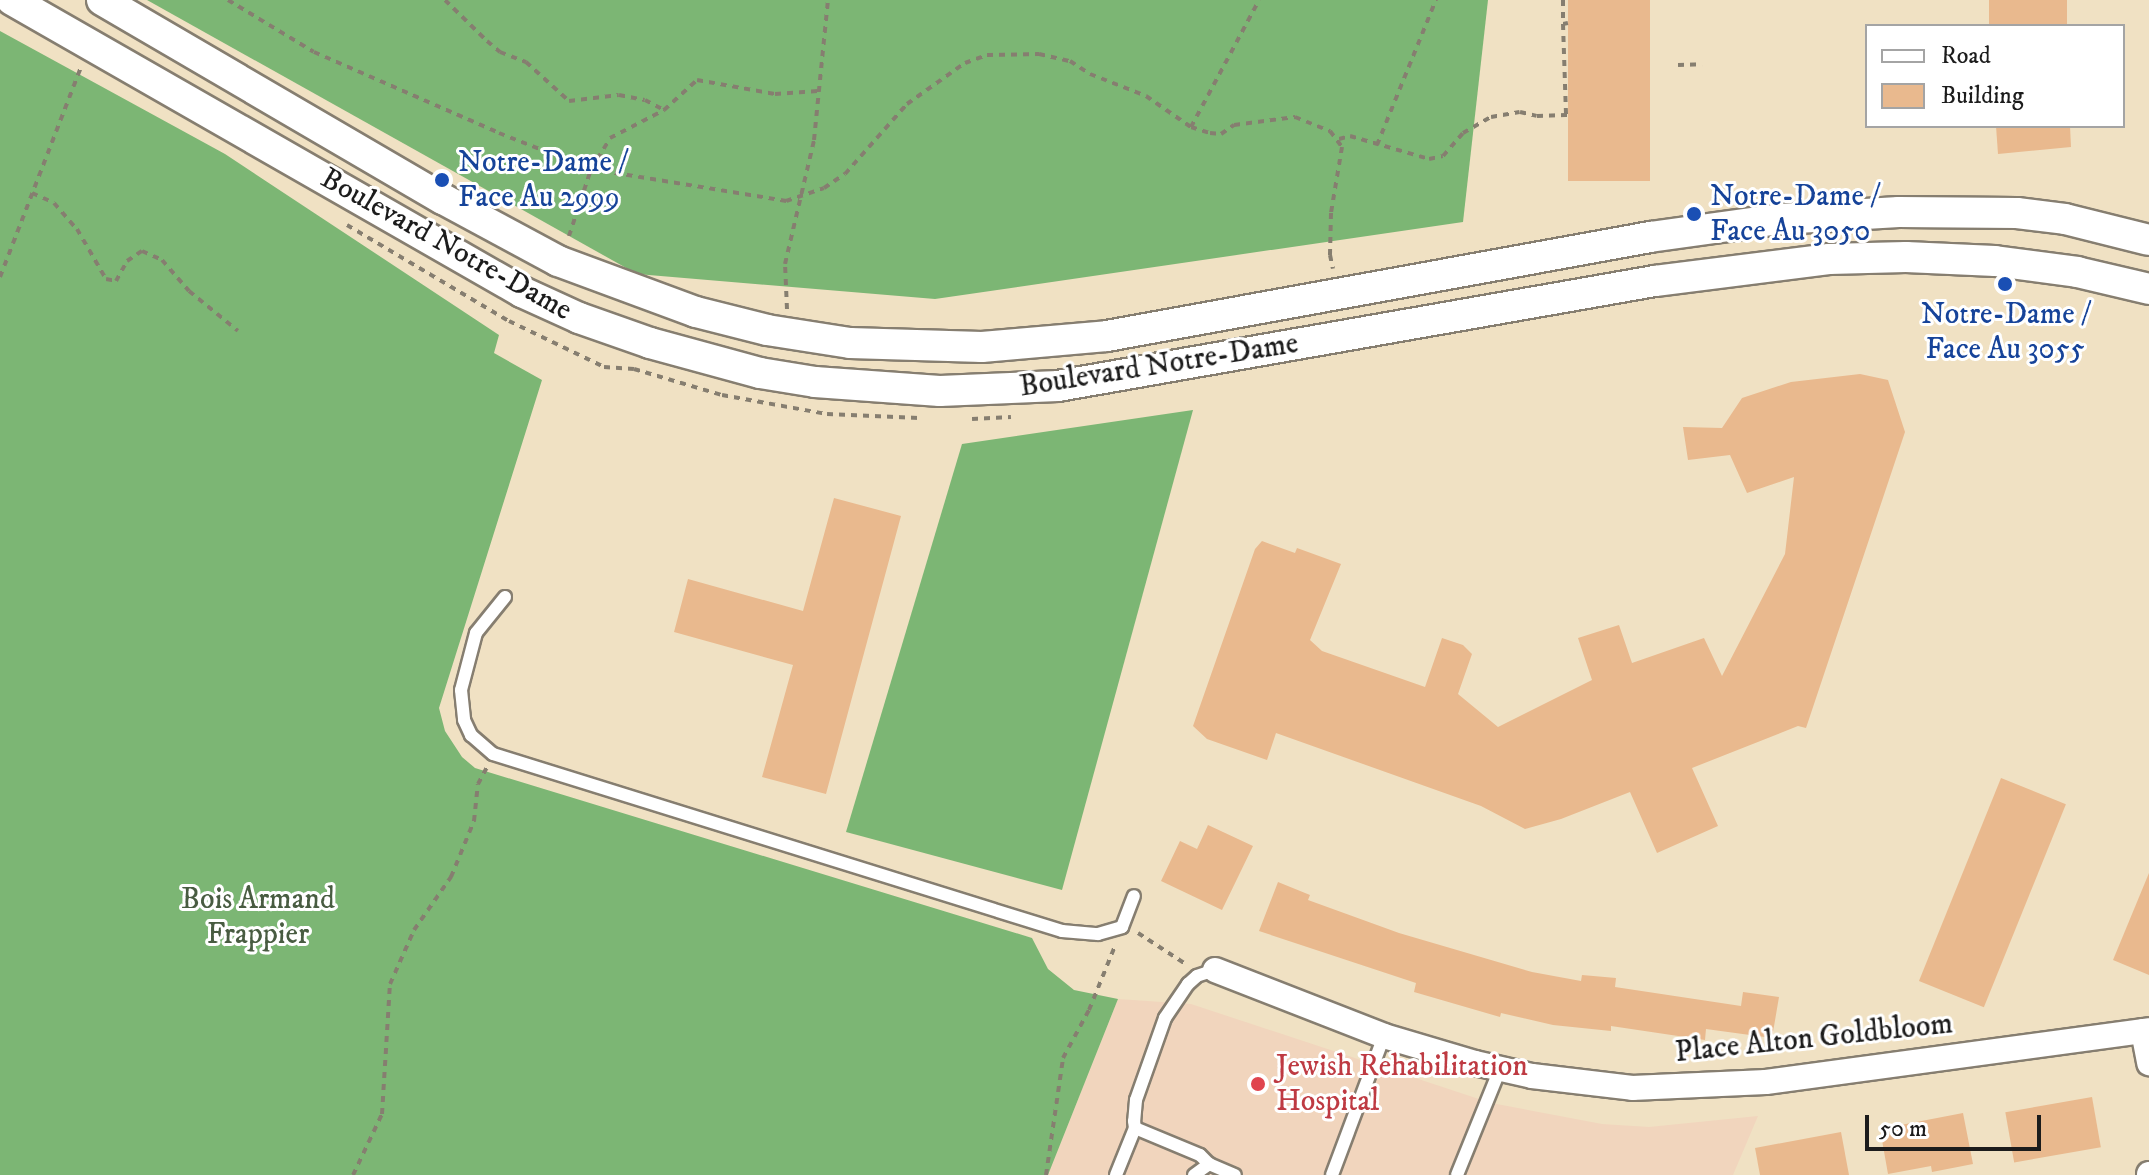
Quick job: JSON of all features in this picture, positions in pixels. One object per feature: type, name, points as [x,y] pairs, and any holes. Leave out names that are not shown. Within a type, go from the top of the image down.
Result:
[{"type":"street","name":"Boulevard Notre-Dame","points":[[12,0],[522,292],[622,334],[708,360],[789,378],[899,390],[977,391],[1058,386],[1655,281],[1829,259],[1906,257],[1995,261],[2077,272],[2149,289]]},
{"type":"street","name":"Boulevard Notre-Dame","points":[[102,0],[443,199],[558,261],[685,309],[767,330],[850,343],[982,347],[1107,336],[1650,237],[1780,219],[1899,212],[2017,213],[2065,219],[2149,240]]},
{"type":"street","name":"Place Alton Goldbloom","points":[[1206,973],[1384,1036],[1500,1069],[1632,1088],[1747,1084],[2146,1030]]},
{"type":"street","points":[[2146,1030],[2149,1063]]},
{"type":"lane","points":[[505,597],[476,633],[461,690],[464,720],[471,735],[493,754],[1062,931],[1098,934],[1122,927],[1134,896]]},
{"type":"lane","points":[[1116,1175],[1135,1128],[1136,1100],[1165,1018],[1178,995],[1206,973]]},
{"type":"lane","points":[[1332,1175],[1384,1036]]},
{"type":"lane","points":[[1457,1175],[1500,1069]]},
{"type":"lane","points":[[1135,1128],[1200,1155],[1209,1164],[1235,1175]]},
{"type":"lane","points":[[1194,1175],[1209,1164]]},
{"type":"path","points":[[228,0],[314,52],[499,133],[591,169],[786,201],[799,198],[845,174],[926,88],[965,63],[987,55],[1039,54],[1070,61],[1090,74],[1146,96],[1191,127],[1221,134],[1234,125],[1295,117],[1318,123],[1339,139],[1341,156],[1333,193],[1330,255],[1337,276]]},
{"type":"path","points":[[445,0],[500,52],[526,62],[569,101],[619,95],[645,100],[664,110]]},
{"type":"path","points":[[785,318],[785,264],[814,140],[828,0]]},
{"type":"path","points":[[1191,127],[1259,0]]},
{"type":"path","points":[[1377,145],[1436,0]]},
{"type":"path","points":[[1339,139],[1350,136],[1411,157],[1438,158],[1463,133],[1491,117],[1520,112],[1537,116],[1569,115],[1563,0]]},
{"type":"path","points":[[0,277],[83,61]]},
{"type":"path","points":[[1678,65],[1702,64]]},
{"type":"path","points":[[564,247],[579,214],[591,169],[610,138],[664,110],[703,79],[756,93],[818,91]]},
{"type":"path","points":[[32,193],[54,203],[77,229],[106,279],[116,281],[127,261],[142,251],[162,260],[189,291],[238,331]]},
{"type":"path","name":"Boulevard Notre-Dame","points":[[509,321],[604,367],[634,369],[738,399]]},
{"type":"path","points":[[353,1175],[382,1114],[390,984],[414,930],[451,877],[474,821],[478,784],[493,754]]},
{"type":"path","points":[[1046,1175],[1063,1058],[1089,1010],[1122,927],[1155,942],[1206,973]]},
{"type":"shaded area","name":"Jewish Rehabilitation Hospital","points":[[1118,999],[1191,1004],[1491,1103],[1602,1124],[1649,1127],[1758,1116],[1733,1175],[1048,1175]]},
{"type":"green space","points":[[147,0],[1488,0],[1463,222],[935,299],[637,274]]},
{"type":"green space","name":"Bois Armand Frappier","points":[[0,31],[225,154],[499,335],[494,353],[542,380],[439,708],[445,731],[462,757],[475,768],[1032,938],[1048,969],[1074,990],[1118,999],[1048,1175],[0,1175]]},
{"type":"green space","points":[[1193,410],[1062,890],[846,832],[962,444]]},
{"type":"building","points":[[1568,0],[1650,0],[1650,181],[1568,181]]},
{"type":"building","points":[[1989,0],[2067,0],[2067,24],[1989,24]]},
{"type":"building","points":[[1996,128],[2070,128],[2071,147],[1998,154]]},
{"type":"building","points":[[1860,374],[1888,380],[1905,432],[1806,728],[1798,726],[1692,768],[1718,826],[1657,853],[1630,792],[1561,819],[1525,829],[1481,806],[1276,733],[1267,760],[1207,739],[1193,726],[1255,549],[1262,541],[1295,553],[1297,548],[1341,564],[1310,640],[1322,651],[1425,687],[1442,638],[1463,645],[1472,654],[1458,694],[1498,727],[1592,680],[1578,638],[1619,625],[1632,663],[1704,638],[1722,676],[1785,554],[1794,477],[1747,493],[1730,455],[1688,460],[1683,427],[1722,428],[1742,398],[1791,382]]},
{"type":"building","points":[[834,498],[901,516],[826,794],[762,777],[793,665],[674,632],[688,579],[803,611]]},
{"type":"building","points":[[2001,778],[2066,804],[1984,1007],[1919,981]]},
{"type":"building","points":[[1208,825],[1253,846],[1222,910],[1161,881],[1180,841],[1197,849]]},
{"type":"building","points":[[2149,873],[2149,975],[2113,960]]},
{"type":"building","points":[[1278,882],[1310,895],[1308,900],[1399,933],[1532,972],[1581,981],[1582,975],[1616,978],[1615,987],[1741,1006],[1743,992],[1779,997],[1772,1038],[1706,1029],[1705,1040],[1611,1026],[1611,1031],[1553,1025],[1501,1013],[1500,1017],[1414,992],[1416,983],[1259,931]]},
{"type":"building","points":[[2092,1097],[2101,1147],[2014,1163],[2005,1112]]},
{"type":"building","points":[[1963,1113],[1973,1164],[1932,1172],[1931,1166],[1888,1174],[1880,1129]]},
{"type":"building","points":[[1841,1132],[1849,1175],[1760,1175],[1755,1148]]},
{"type":"place","name":"Notre-Dame / Face Au 2999","points":[[442,180]]},
{"type":"place","name":"Notre-Dame / Face Au 3050","points":[[1694,214]]},
{"type":"place","name":"Notre-Dame / Face Au 3055","points":[[2005,284]]},
{"type":"place","name":"Jewish Rehabilitation Hospital","points":[[1258,1084]]}]
